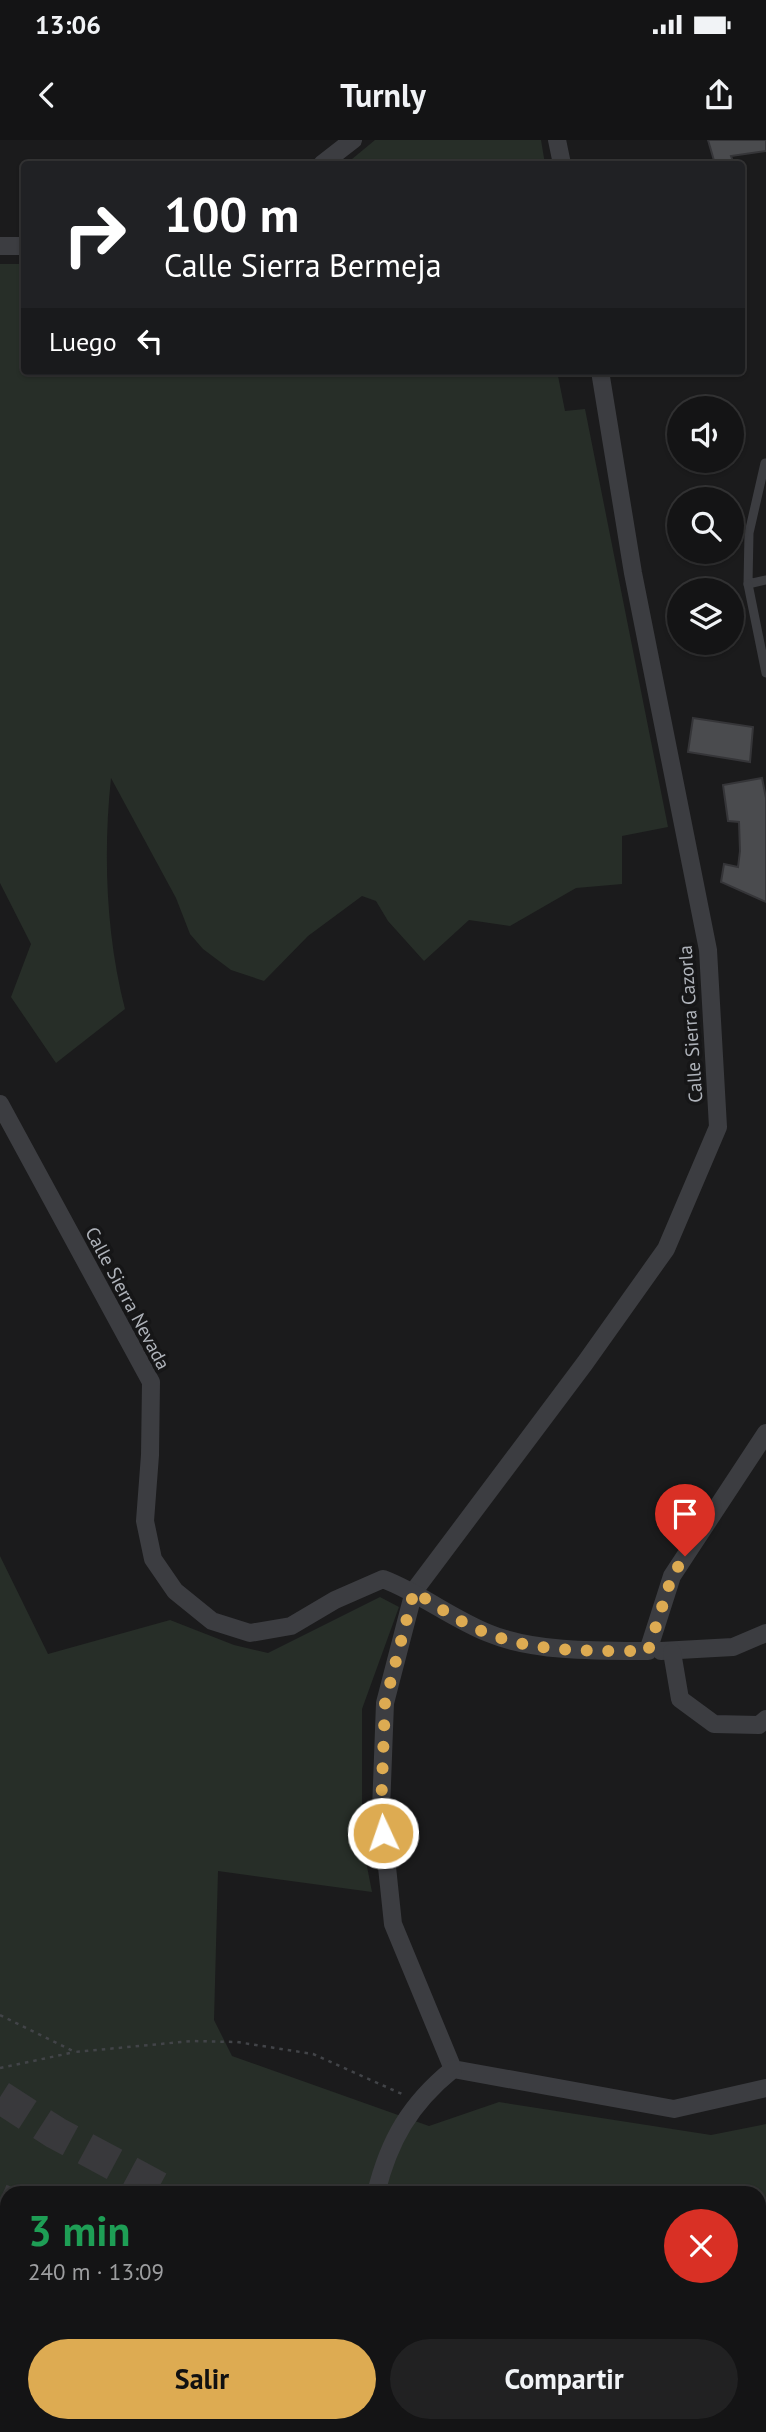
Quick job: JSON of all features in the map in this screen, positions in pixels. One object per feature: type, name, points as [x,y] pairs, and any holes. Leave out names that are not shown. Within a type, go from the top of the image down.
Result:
[{"type":"street","points":[[326,161],[353,140]]},
{"type":"street","points":[[557,140],[561,161]]},
{"type":"street","points":[[0,246],[21,246]]},
{"type":"street","name":"Calle Sierra Cazorla","points":[[414,1591],[585,1363],[666,1249],[718,1127],[708,950],[633,573],[601,375]]},
{"type":"street","name":"Calle Sierra Nevada","points":[[0,1104],[151,1382],[150,1455],[145,1521],[153,1559],[175,1591],[212,1621],[250,1633],[291,1626],[335,1600],[383,1579],[414,1591],[445,1612],[490,1634],[569,1651],[672,1652],[733,1647],[766,1633]]},
{"type":"street","points":[[648,1651],[672,1576],[766,1433]]},
{"type":"street","points":[[414,1591],[385,1703],[381,1810],[393,1924],[453,2070]]},
{"type":"street","points":[[672,1652],[680,1699],[714,1724],[760,1725],[766,1719]]},
{"type":"street","points":[[453,2070],[674,2109],[766,2088]]},
{"type":"street","points":[[378,2186],[385,2155],[418,2101],[453,2070]]},
{"type":"lane","points":[[765,463],[749,533],[748,584],[766,673]]},
{"type":"lane","points":[[748,584],[766,580]]},
{"type":"path","points":[[0,2015],[75,2052]]},
{"type":"path","points":[[0,2068],[75,2052],[192,2040],[237,2042],[313,2054],[418,2101]]},
{"type":"shaded area","points":[[375,140],[541,140],[544,161],[350,161]]},
{"type":"shaded area","points":[[0,264],[21,264],[21,375],[558,375],[565,411],[585,409],[668,827],[622,836],[622,884],[576,888],[510,926],[469,920],[424,961],[388,921],[376,901],[362,896],[308,936],[264,981],[231,970],[203,949],[190,934],[176,898],[111,778],[107,836],[108,894],[114,952],[125,1009],[56,1063],[11,997],[31,944],[0,883]]},
{"type":"shaded area","points":[[0,1556],[48,1654],[170,1620],[234,1645],[268,1653],[380,1597],[399,1607],[362,1709],[362,1841],[372,1892],[218,1871],[214,2020],[232,2056],[429,2126],[499,2102],[711,2135],[766,2124],[766,2186],[0,2186]]},
{"type":"building","points":[[708,140],[766,140],[766,151],[731,156],[733,161],[714,161]]},
{"type":"building","points":[[693,718],[753,727],[750,762],[688,752]]},
{"type":"building","points":[[762,778],[766,798],[766,902],[721,882],[724,864],[738,867],[740,851],[739,822],[728,821],[723,785]]},
{"type":"tunnel","points":[[0,2097],[56,2133],[155,2186]]},
{"type":"route","points":[[383,1833],[381,1810],[385,1703],[414,1591],[445,1612],[490,1634],[569,1651],[648,1651],[672,1576],[685,1556]]}]
